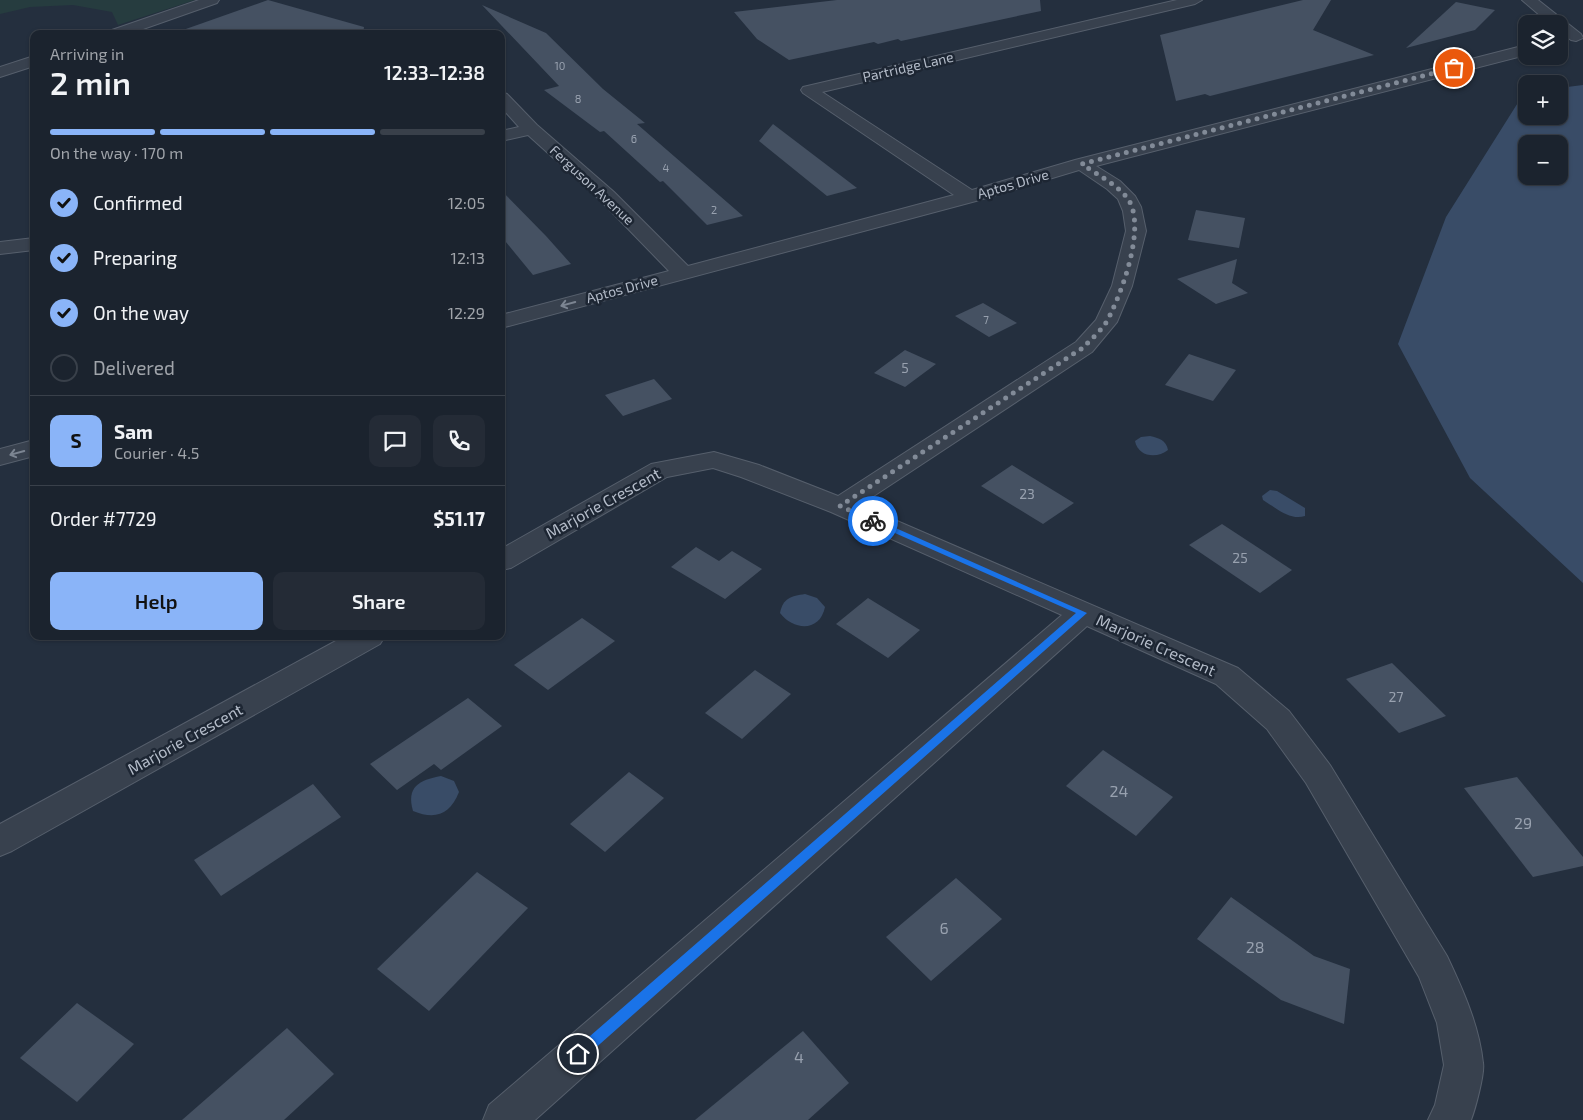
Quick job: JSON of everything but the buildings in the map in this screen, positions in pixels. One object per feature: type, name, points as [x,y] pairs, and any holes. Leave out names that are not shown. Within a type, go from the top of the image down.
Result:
[{"type":"street","points":[[126,30],[212,0]]},
{"type":"street","name":"Partridge Lane","points":[[968,197],[809,90],[1195,0]]},
{"type":"street","points":[[1529,0],[1579,36]]},
{"type":"street","name":"Aptos Drive","points":[[505,321],[968,197],[1082,164],[1518,52]]},
{"type":"street","points":[[0,72],[30,62]]},
{"type":"street","name":"Ferguson Avenue","points":[[505,101],[531,129],[606,196],[683,273]]},
{"type":"street","points":[[505,135],[531,129]]},
{"type":"street","points":[[840,506],[1084,347],[1106,322],[1122,286],[1134,238],[1135,226],[1128,200],[1119,190],[1082,164]]},
{"type":"street","points":[[0,248],[30,244]]},
{"type":"street","points":[[0,458],[30,449]]},
{"type":"street","name":"Marjorie Crescent","points":[[505,559],[660,470],[714,460],[750,471],[840,506],[1227,676],[1278,720],[1318,774],[1434,968],[1456,1023],[1464,1065],[1453,1114],[1449,1120]]},
{"type":"street","points":[[504,1120],[1082,613]]},
{"type":"street","name":"Marjorie Crescent","points":[[0,841],[363,640]]},
{"type":"green space","points":[[0,0],[195,0],[118,25],[112,12],[73,5],[30,7],[0,14]]},
{"type":"water","points":[[1583,85],[1583,583],[1470,478],[1398,344],[1446,217],[1518,103],[1518,125],[1568,125],[1568,87]]},
{"type":"water","points":[[1150,436],[1162,440],[1168,450],[1159,455],[1148,455],[1140,450],[1135,441],[1141,437]]},
{"type":"water","points":[[1270,490],[1277,491],[1305,508],[1305,516],[1294,517],[1278,510],[1263,500],[1262,496]]},
{"type":"water","points":[[805,594],[817,598],[825,607],[818,621],[812,625],[799,626],[786,619],[780,613],[783,604],[788,599]]},
{"type":"water","points":[[441,776],[454,781],[459,792],[451,806],[441,814],[435,815],[421,814],[413,811],[411,796],[416,786],[426,780]]},
{"type":"way so far","points":[[873,521],[840,506],[1084,347],[1106,322],[1122,286],[1136,231],[1132,209],[1128,200],[1119,190],[1082,164],[1454,68]]},
{"type":"route","points":[[578,1054],[1082,613],[873,521]]}]
